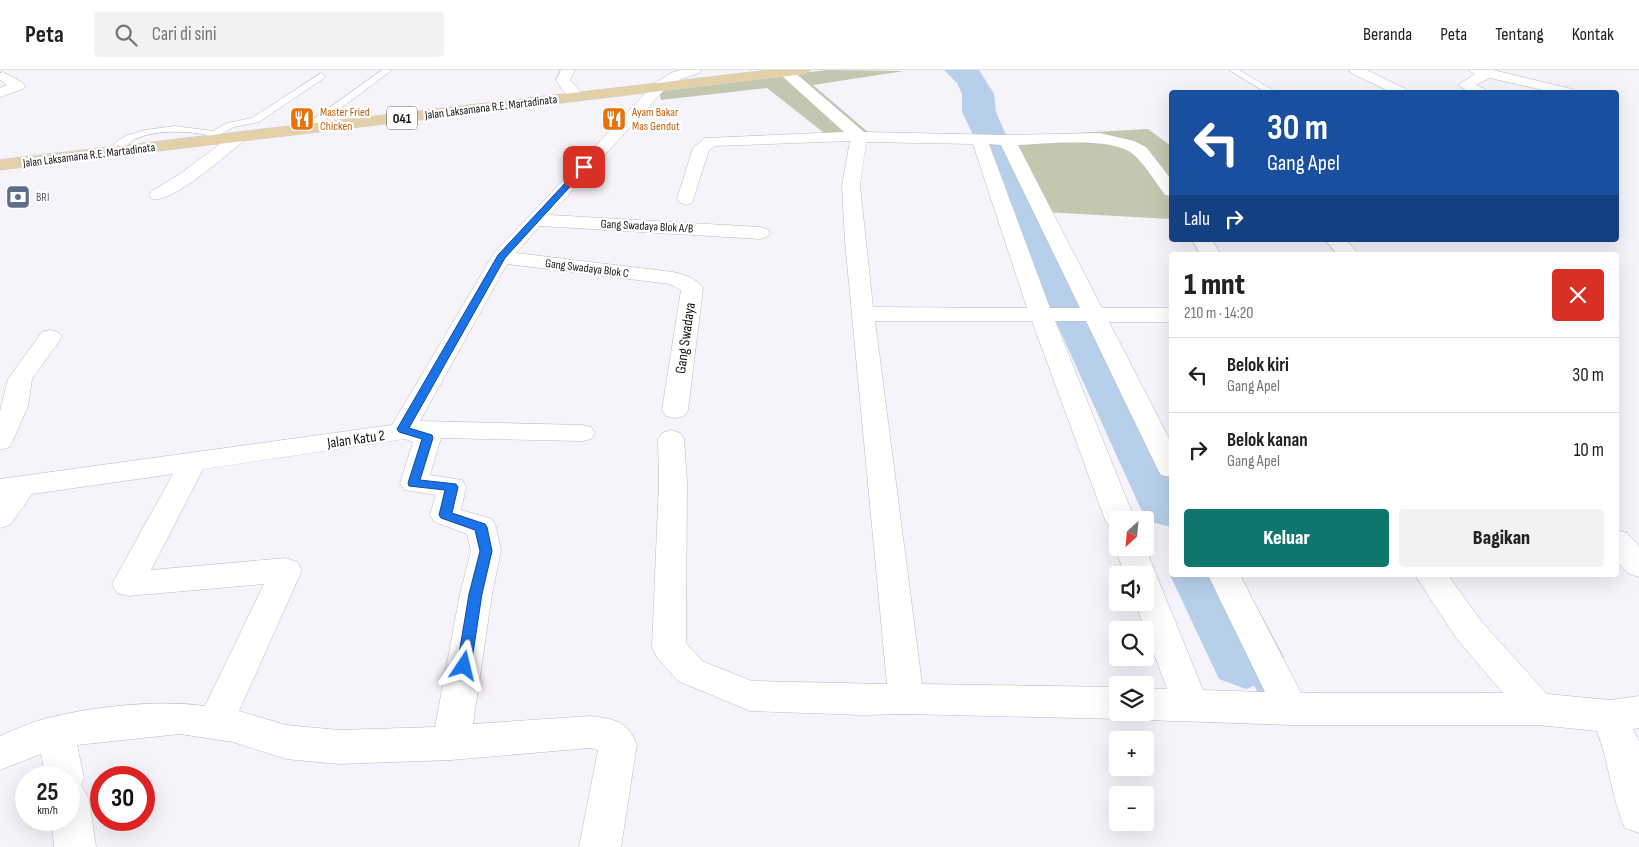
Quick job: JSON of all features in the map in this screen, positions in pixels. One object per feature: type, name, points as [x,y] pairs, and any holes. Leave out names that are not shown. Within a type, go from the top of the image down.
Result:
[{"type":"main road","name":"Jalan Laksamana R.E. Martadinata","points":[[0,165],[112,152],[213,137],[238,138],[804,70]]},
{"type":"street","points":[[568,70],[563,80],[568,88],[577,96]]},
{"type":"street","name":"Jalan Katu 2","points":[[11,488],[400,432],[501,257],[659,86],[676,76],[694,70]]},
{"type":"street","points":[[1356,70],[1397,90]]},
{"type":"street","points":[[1476,90],[1465,85],[1482,71],[1559,90]]},
{"type":"street","points":[[1,76],[20,72]]},
{"type":"street","points":[[786,72],[859,136]]},
{"type":"street","points":[[0,93],[18,86],[1,76]]},
{"type":"street","points":[[859,136],[851,186],[863,314],[906,699],[1109,703]]},
{"type":"street","points":[[686,199],[701,148],[711,141],[859,136],[1007,140],[1100,138],[1128,144],[1140,151],[1169,188]]},
{"type":"street","points":[[158,195],[186,178],[238,138]]},
{"type":"street","points":[[979,139],[1048,315],[1117,511]]},
{"type":"street","points":[[1007,140],[1090,316],[1169,464]]},
{"type":"street","name":"Gang Swadaya Blok A/B","points":[[534,220],[760,233]]},
{"type":"street","points":[[1337,242],[1346,252]]},
{"type":"street","name":"Gang Swadaya Blok C","points":[[501,257],[673,278]]},
{"type":"street","name":"Gang Swadaya","points":[[673,278],[682,281],[692,288],[673,424],[668,647],[690,671],[750,696],[863,700],[906,699]]},
{"type":"street","points":[[863,314],[1169,315]]},
{"type":"street","points":[[0,441],[15,406],[20,379],[50,337]]},
{"type":"street","points":[[403,429],[582,433]]},
{"type":"street","points":[[403,429],[428,438],[414,483],[452,487],[445,515],[458,521],[481,527],[486,551],[476,594],[451,743]]},
{"type":"street","points":[[193,462],[128,584],[286,570],[214,723]]},
{"type":"street","points":[[0,518],[11,488]]},
{"type":"street","points":[[1619,544],[1639,565]]},
{"type":"street","points":[[1225,577],[1291,709]]},
{"type":"street","points":[[1432,577],[1469,630],[1538,709]]},
{"type":"street","points":[[1154,609],[1191,705]]},
{"type":"street","points":[[1154,704],[1291,709],[1538,709],[1624,714],[1622,747],[1639,814]]},
{"type":"street","points":[[0,753],[43,736],[89,726],[180,718],[214,723],[286,742],[330,747],[451,743],[590,732],[609,735],[618,744],[600,847]]},
{"type":"street","points":[[56,733],[63,766]]},
{"type":"street","points":[[73,831],[75,847]]},
{"type":"lane","points":[[305,130],[388,70]]},
{"type":"lane","points":[[1233,70],[1268,90]]},
{"type":"lane","points":[[213,137],[231,124],[255,120],[321,76]]},
{"type":"green space","points":[[827,70],[904,71],[813,85],[868,132],[828,136],[767,88],[661,100],[659,90]]},
{"type":"green space","points":[[1148,129],[1169,145],[1169,219],[1043,212],[1007,140],[1076,133]]},
{"type":"waterway","points":[[959,70],[970,78],[978,94],[979,112],[989,134]]},
{"type":"waterway","points":[[992,141],[1169,501]]},
{"type":"waterway","points":[[1206,577],[1246,657]]},
{"type":"waterway","points":[[1246,657],[1270,703]]},
{"type":"place","name":"Master Fried Chicken","points":[[302,119]]},
{"type":"place","name":"Ayam Bakar Mas Gendut","points":[[614,119]]},
{"type":"place","name":"BRI","points":[[18,197]]},
{"type":"route","points":[[464,666],[476,594],[486,551],[481,527],[458,521],[445,515],[452,487],[414,483],[428,438],[403,429],[501,257],[584,167]]}]
